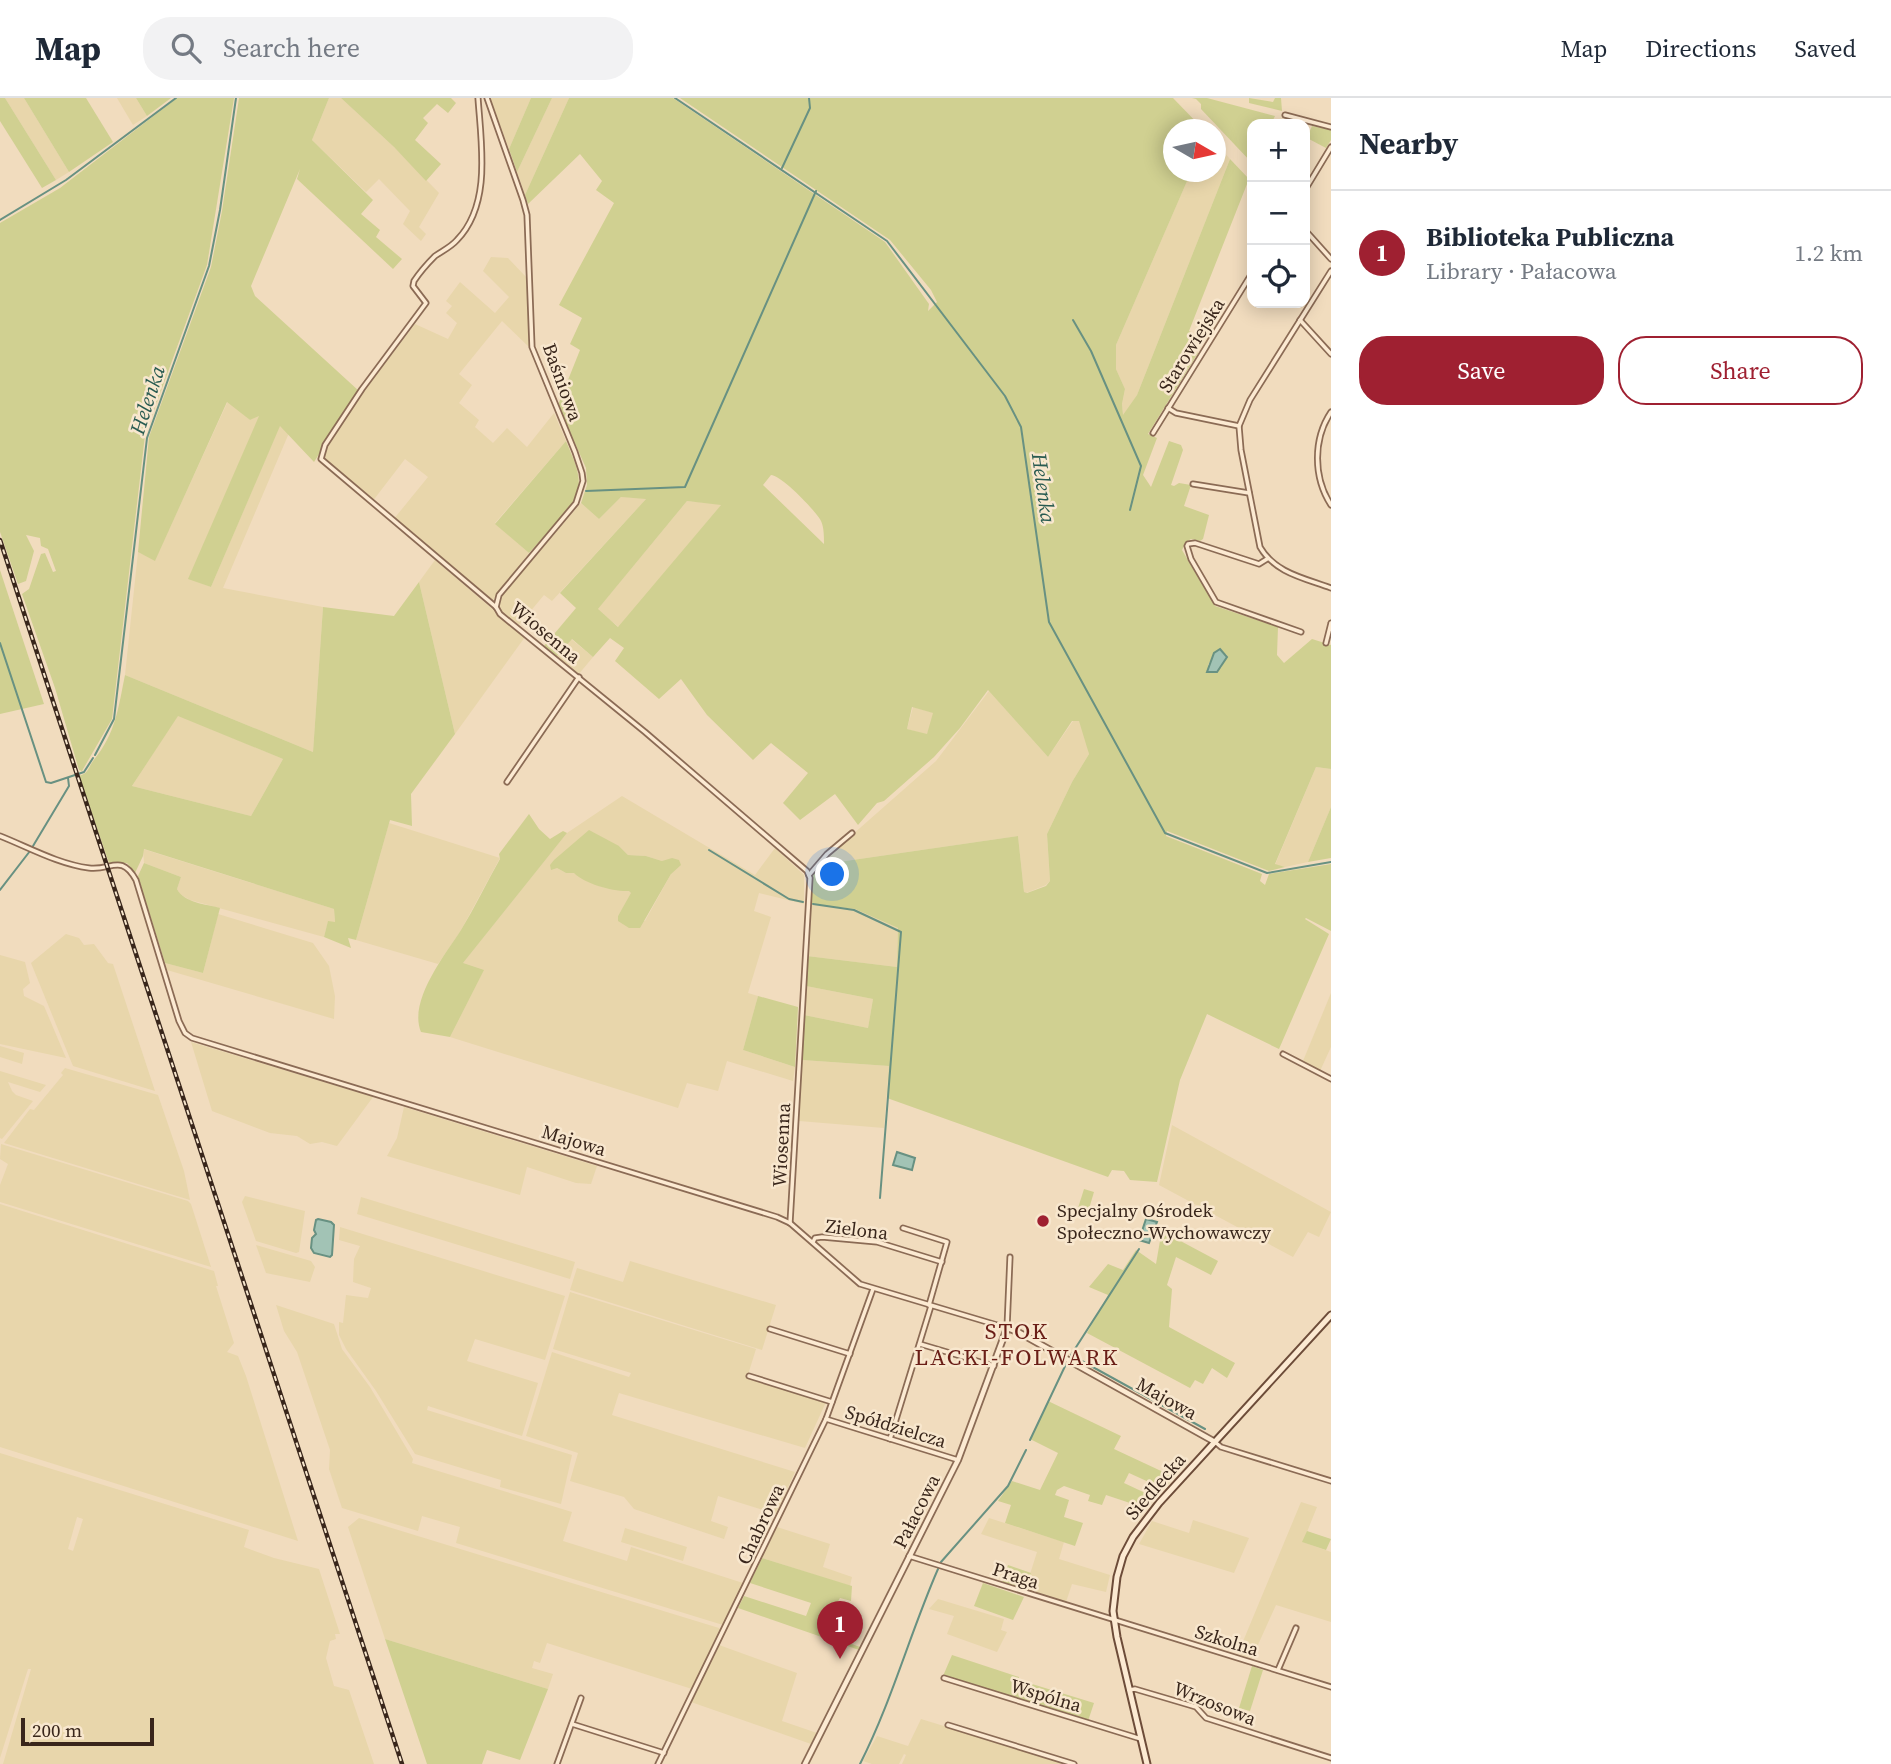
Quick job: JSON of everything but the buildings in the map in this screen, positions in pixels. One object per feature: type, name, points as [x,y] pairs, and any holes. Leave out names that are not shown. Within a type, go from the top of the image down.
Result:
[{"type":"main road","name":"Siedlecka","points":[[1147,1764],[1115,1619],[1117,1577],[1133,1537],[1158,1503],[1331,1315]]},
{"type":"street","name":"Wiosenna","points":[[478,98],[481,179],[470,221],[458,240],[435,256],[414,281],[413,286],[426,303],[362,389],[325,445],[321,459],[496,607],[500,614],[802,864],[809,875],[790,1223]]},
{"type":"street","name":"Baśniowa","points":[[487,98],[527,215],[532,346],[575,452],[583,481],[576,503],[499,596],[496,607]]},
{"type":"street","points":[[1285,116],[1331,127]]},
{"type":"street","points":[[1310,182],[1331,147]]},
{"type":"street","points":[[1310,236],[1331,259]]},
{"type":"street","points":[[1331,271],[1250,400],[1240,426],[1240,441],[1260,547],[1267,559],[1287,572],[1331,588]]},
{"type":"street","name":"Starowiejska","points":[[1153,433],[1247,281]]},
{"type":"street","points":[[1300,320],[1331,354]]},
{"type":"street","points":[[1168,408],[1176,413],[1240,426]]},
{"type":"street","points":[[1331,412],[1322,425],[1317,444],[1323,489],[1331,505]]},
{"type":"street","points":[[1193,484],[1249,493]]},
{"type":"street","points":[[1267,559],[1259,564],[1195,543],[1188,544],[1187,547],[1216,602],[1301,632]]},
{"type":"street","points":[[1326,643],[1331,623]]},
{"type":"street","points":[[507,782],[579,677]]},
{"type":"street","points":[[809,875],[827,854],[852,833]]},
{"type":"street","name":"Majowa","points":[[0,836],[70,864],[98,869],[119,864],[131,871],[180,1021],[185,1033],[192,1038],[777,1217],[790,1223],[855,1280],[873,1289],[1018,1332],[1215,1442]]},
{"type":"street","points":[[1283,1054],[1331,1079]]},
{"type":"street","points":[[890,1439],[920,1344],[947,1242],[904,1228]]},
{"type":"street","name":"Zielona","points":[[813,1243],[815,1238],[822,1237],[877,1242],[942,1262]]},
{"type":"street","name":"Pałacowa","points":[[805,1764],[958,1460],[1007,1328],[1010,1257]]},
{"type":"street","name":"Chabrowa","points":[[658,1764],[826,1419],[873,1289]]},
{"type":"street","points":[[770,1329],[850,1354]]},
{"type":"street","points":[[920,1344],[994,1366]]},
{"type":"street","points":[[749,1376],[832,1402]]},
{"type":"street","name":"Spółdzielcza","points":[[826,1419],[958,1460]]},
{"type":"street","points":[[1215,1442],[1221,1447],[1331,1481]]},
{"type":"street","name":"Praga","points":[[909,1556],[1115,1619]]},
{"type":"street","name":"Szkolna","points":[[1115,1619],[1331,1687]]},
{"type":"street","points":[[1278,1670],[1296,1628]]},
{"type":"street","name":"Wspólna","points":[[944,1678],[1141,1739]]},
{"type":"street","name":"Wrzosowa","points":[[1129,1690],[1135,1689],[1196,1707],[1206,1718],[1331,1758]]},
{"type":"street","points":[[557,1764],[581,1698]]},
{"type":"street","points":[[572,1724],[664,1752]]},
{"type":"street","points":[[948,1725],[1074,1764]]},
{"type":"shaded area","points":[[5,98],[24,98],[69,172],[56,180]]},
{"type":"shaded area","points":[[117,98],[136,98],[147,116],[133,125]]},
{"type":"shaded area","points":[[329,98],[341,98],[439,193],[419,227],[426,234],[421,241],[403,224],[410,211],[379,179],[366,192],[312,140]]},
{"type":"shaded area","points":[[490,98],[531,98],[509,149]]},
{"type":"shaded area","points":[[552,98],[569,98],[525,195],[517,172]]},
{"type":"shaded area","points":[[1187,182],[1221,182],[1137,395],[1123,416],[1125,389],[1116,369],[1116,345]]},
{"type":"shaded area","points":[[491,257],[508,258],[527,278],[530,348],[502,321],[459,374],[472,385],[459,403],[479,420],[475,427],[493,443],[507,428],[527,447],[554,413],[566,441],[495,523],[529,553],[493,600],[393,520],[428,477],[405,459],[372,502],[323,458],[325,450],[362,394],[415,324],[448,339],[457,323],[446,313],[452,306],[446,301],[460,282],[495,313],[509,297],[483,271]]},
{"type":"shaded area","points":[[228,401],[250,420],[260,415],[189,578],[211,587],[280,425],[289,433],[223,588],[323,607],[313,752],[125,675],[138,552],[155,560]]},
{"type":"shaded area","points":[[621,497],[647,498],[552,601],[544,595],[519,625],[502,612],[498,604],[501,597],[581,503],[599,519]]},
{"type":"shaded area","points":[[687,501],[722,504],[619,627],[597,610]]},
{"type":"shaded area","points":[[435,560],[525,637],[455,734],[419,582]]},
{"type":"shaded area","points":[[571,639],[593,657],[578,675],[556,657]]},
{"type":"shaded area","points":[[1220,649],[1227,657],[1217,672],[1207,672],[1214,653]]},
{"type":"shaded area","points":[[989,691],[1048,757],[1073,721],[1082,724],[1089,754],[1047,834],[1050,881],[1046,885],[1024,892],[1018,836],[818,865],[936,761]]},
{"type":"shaded area","points":[[913,707],[934,713],[927,735],[907,729]]},
{"type":"shaded area","points":[[178,715],[283,759],[251,816],[132,786]]},
{"type":"shaded area","points":[[1316,767],[1331,769],[1331,807],[1308,862],[1285,867],[1275,865]]},
{"type":"shaded area","points":[[622,796],[755,875],[775,848],[804,875],[804,904],[759,893],[754,911],[771,917],[748,993],[758,996],[743,1050],[795,1067],[793,1081],[727,1061],[718,1091],[687,1083],[678,1108],[450,1037],[483,971],[462,964],[567,833]],"holes":[[[619,846],[628,855],[646,856],[662,861],[671,874],[645,921],[618,916],[632,893],[629,890],[566,873],[557,868]]]},
{"type":"shaded area","points":[[389,823],[500,858],[460,932],[438,964],[356,940]]},
{"type":"shaded area","points":[[143,849],[334,909],[335,923],[328,922],[324,937],[190,900],[177,889],[181,877],[144,863]]},
{"type":"shaded area","points":[[811,904],[855,909],[898,928],[897,967],[807,956]]},
{"type":"shaded area","points":[[218,914],[313,943],[329,966],[335,996],[334,1019],[167,970],[165,963],[203,973]]},
{"type":"shaded area","points":[[66,934],[79,938],[84,945],[94,944],[108,963],[113,964],[155,1091],[73,1066],[31,963]]},
{"type":"shaded area","points":[[0,955],[25,962],[30,983],[23,989],[24,996],[44,1006],[66,1058],[0,1044]]},
{"type":"shaded area","points":[[806,986],[873,999],[868,1028],[804,1015]]},
{"type":"shaded area","points":[[1331,993],[1331,1047],[1320,1071],[1303,1061]]},
{"type":"shaded area","points":[[191,1042],[373,1097],[337,1146],[322,1142],[310,1144],[297,1136],[270,1133],[212,1111]]},
{"type":"shaded area","points":[[0,1046],[24,1053],[22,1064],[0,1057]]},
{"type":"shaded area","points":[[802,1060],[889,1066],[884,1128],[799,1121]]},
{"type":"shaded area","points":[[65,1068],[158,1095],[184,1171],[190,1200],[4,1143],[30,1109],[34,1110],[63,1075],[61,1073]]},
{"type":"shaded area","points":[[0,1071],[46,1085],[40,1092],[8,1082],[16,1095],[33,1101],[2,1139],[0,1138]]},
{"type":"shaded area","points":[[404,1107],[597,1166],[591,1184],[576,1183],[527,1167],[520,1195],[387,1156],[397,1138]]},
{"type":"shaded area","points":[[1172,1125],[1331,1212],[1319,1237],[1308,1232],[1293,1257],[1159,1185]]},
{"type":"shaded area","points":[[1,1144],[188,1201],[211,1267],[0,1202],[0,1185],[8,1164],[0,1159]]},
{"type":"shaded area","points":[[897,1152],[915,1158],[912,1170],[893,1165]]},
{"type":"shaded area","points":[[245,1196],[305,1211],[299,1252],[256,1241],[242,1202]]},
{"type":"shaded area","points":[[361,1197],[575,1262],[570,1279],[357,1214]]},
{"type":"shaded area","points":[[0,1204],[214,1271],[234,1343],[227,1352],[238,1356],[246,1376],[298,1541],[0,1447]]},
{"type":"shaded area","points":[[318,1219],[334,1225],[330,1257],[314,1253],[311,1248]]},
{"type":"shaded area","points":[[1146,1219],[1157,1222],[1149,1243],[1139,1240]]},
{"type":"shaded area","points":[[340,1227],[565,1296],[545,1360],[475,1339],[467,1361],[538,1383],[522,1436],[428,1406],[427,1410],[572,1455],[561,1504],[500,1487],[501,1480],[415,1454],[339,1335],[339,1322],[343,1323],[346,1295],[368,1298],[371,1288],[353,1282],[354,1259],[360,1246],[339,1240]]},
{"type":"shaded area","points":[[256,1245],[311,1261],[315,1267],[310,1282],[266,1273]]},
{"type":"shaded area","points":[[630,1261],[776,1305],[762,1350],[570,1290],[577,1268],[623,1282]]},
{"type":"shaded area","points":[[570,1292],[756,1349],[747,1378],[826,1402],[805,1448],[619,1393],[612,1415],[795,1472],[776,1514],[718,1496],[711,1521],[728,1527],[724,1539],[634,1509],[624,1497],[570,1481],[578,1453],[526,1436],[552,1352],[629,1377],[631,1373],[553,1349]]},
{"type":"shaded area","points":[[276,1305],[334,1324],[342,1349],[370,1387],[413,1459],[412,1463],[572,1512],[563,1541],[627,1561],[631,1547],[743,1583],[723,1625],[456,1543],[460,1527],[422,1516],[418,1531],[342,1508],[329,1469],[330,1450],[297,1352],[284,1331]]},
{"type":"shaded area","points":[[0,1453],[249,1530],[244,1547],[274,1558],[319,1569],[340,1634],[335,1634],[336,1639],[330,1641],[326,1658],[334,1686],[349,1690],[374,1764],[3,1764],[31,1669],[28,1669],[0,1758]],"holes":[[[77,1517],[83,1519],[73,1551],[68,1549]]]},
{"type":"shaded area","points":[[1301,1502],[1317,1507],[1303,1542],[1331,1552],[1331,1622],[1276,1605],[1252,1658],[1241,1655],[1239,1651]]},
{"type":"shaded area","points":[[359,1518],[719,1628],[721,1631],[692,1689],[547,1643],[540,1663],[534,1661],[532,1668],[553,1674],[548,1689],[385,1639],[348,1527]]},
{"type":"shaded area","points":[[989,1518],[1064,1542],[1059,1559],[1110,1575],[1106,1592],[1072,1584],[1066,1602],[1025,1590],[1037,1552],[981,1534]]},
{"type":"shaded area","points":[[1193,1520],[1249,1538],[1234,1573],[1139,1544],[1152,1521],[1189,1533]]},
{"type":"shaded area","points":[[777,1527],[830,1544],[823,1567],[852,1577],[850,1586],[762,1558]]},
{"type":"shaded area","points":[[625,1528],[687,1547],[683,1561],[621,1542]]},
{"type":"shaded area","points":[[938,1599],[1004,1619],[1001,1630],[1007,1632],[997,1652],[947,1634],[954,1616],[929,1609]]},
{"type":"shaded area","points":[[719,1645],[797,1673],[782,1721],[817,1733],[811,1744],[691,1702]]},
{"type":"shaded area","points":[[921,1719],[1068,1764],[902,1764],[906,1755],[904,1754],[899,1764],[872,1764],[863,1761],[877,1736],[908,1746]]},
{"type":"green space","points":[[0,98],[5,98],[56,180],[42,188],[0,121]]},
{"type":"green space","points":[[24,98],[86,98],[113,142],[69,172]]},
{"type":"green space","points":[[136,98],[171,98],[147,116]]},
{"type":"green space","points":[[177,98],[234,98],[207,265],[145,435],[112,719],[82,771],[79,770],[55,688],[22,594],[29,589],[41,554],[45,553],[53,572],[56,571],[48,549],[41,546],[40,538],[26,535],[34,551],[26,581],[18,584],[0,532],[0,223],[60,188]]},
{"type":"green space","points":[[239,98],[329,98],[312,140],[373,200],[361,214],[380,230],[376,237],[402,259],[393,269],[297,179],[300,169],[251,286],[255,296],[359,391],[314,462],[280,426],[211,587],[188,579],[259,416],[250,420],[227,402],[155,561],[138,552],[149,437],[211,267]]},
{"type":"green space","points":[[341,98],[451,98],[456,103],[448,113],[437,104],[423,118],[428,123],[415,140],[441,164],[426,181]]},
{"type":"green space","points":[[531,98],[552,98],[517,172],[509,149]]},
{"type":"green space","points":[[569,98],[673,98],[885,242],[929,304],[928,311],[937,302],[931,290],[890,240],[680,98],[1173,98],[1193,119],[1163,119],[1163,182],[1187,182],[1116,345],[1116,369],[1125,389],[1123,415],[1137,395],[1221,182],[1226,182],[1226,169],[1230,159],[1247,177],[1247,184],[1189,331],[1191,332],[1186,348],[1198,353],[1148,434],[1157,438],[1143,475],[1151,487],[1169,441],[1181,445],[1183,450],[1171,485],[1191,485],[1184,506],[1209,515],[1203,539],[1191,539],[1182,550],[1215,606],[1278,627],[1277,655],[1284,663],[1312,639],[1331,645],[1331,769],[1316,767],[1275,864],[1285,867],[1269,871],[1167,831],[1166,836],[1262,874],[1260,881],[1265,885],[1269,874],[1331,864],[1331,931],[1305,919],[1329,934],[1279,1049],[1207,1014],[1180,1080],[1157,1182],[1130,1180],[1124,1171],[1112,1170],[1108,1177],[887,1098],[889,1066],[802,1060],[804,1015],[868,1028],[873,999],[806,986],[807,956],[897,967],[898,928],[855,909],[811,904],[813,875],[818,865],[1018,836],[1024,892],[1046,886],[1050,881],[1047,834],[1089,754],[1079,721],[1072,721],[1048,757],[988,690],[934,757],[884,801],[877,803],[858,825],[835,794],[800,820],[783,803],[808,773],[771,743],[753,760],[707,715],[681,679],[659,699],[615,661],[624,648],[610,638],[593,657],[572,639],[556,657],[544,646],[576,608],[560,593],[646,499],[621,497],[599,519],[581,503],[587,485],[586,468],[558,405],[580,350],[570,344],[582,318],[559,305],[614,203],[596,190],[602,181],[580,154],[528,204],[525,195]],"holes":[[[771,475],[798,494],[821,521],[824,544],[763,485]],[[687,501],[721,505],[618,627],[598,609]],[[1217,650],[1227,655],[1221,668],[1208,665]],[[912,707],[933,713],[927,734],[907,729]]]},
{"type":"green space","points":[[1192,98],[1207,98],[1275,116],[1274,119],[1247,119],[1247,158],[1226,135],[1226,119],[1210,119],[1196,99]]},
{"type":"green space","points":[[1249,98],[1273,102],[1275,98],[1281,98],[1282,111],[1249,103]]},
{"type":"green space","points":[[1312,126],[1331,130],[1331,140],[1326,148],[1310,140]]},
{"type":"green space","points":[[566,441],[578,472],[577,495],[574,503],[529,553],[495,524]]},
{"type":"green space","points":[[0,570],[44,704],[0,714]]},
{"type":"green space","points":[[419,582],[455,734],[411,794],[412,826],[390,820],[356,940],[348,938],[351,948],[324,937],[328,921],[335,922],[334,909],[144,849],[135,873],[127,863],[109,863],[79,776],[88,770],[107,741],[118,710],[125,675],[313,752],[323,607],[394,616]],"holes":[[[178,716],[283,759],[251,816],[132,786]]]},
{"type":"green space","points":[[1331,807],[1331,858],[1308,862]]},
{"type":"green space","points":[[529,814],[550,839],[563,831],[567,833],[463,963],[484,970],[450,1037],[421,1032],[418,1020],[420,1006],[430,979],[471,912],[500,859],[499,854]]},
{"type":"green space","points":[[589,830],[619,846],[628,855],[646,856],[662,861],[672,858],[679,860],[681,865],[671,874],[640,928],[629,928],[618,921],[618,916],[631,893],[629,891],[600,886],[557,868],[551,870],[550,865],[554,860]]},
{"type":"green space","points":[[144,863],[181,877],[177,889],[185,897],[220,908],[203,973],[165,963],[138,876]]},
{"type":"green space","points":[[758,996],[798,1007],[795,1067],[743,1050]]},
{"type":"green space","points":[[1084,1189],[1094,1192],[1088,1212],[1078,1208]]},
{"type":"green space","points":[[1161,1235],[1173,1237],[1218,1261],[1211,1275],[1176,1257],[1167,1285],[1172,1289],[1169,1327],[1235,1363],[1227,1378],[1212,1368],[1203,1384],[1195,1380],[1190,1388],[1087,1333],[1108,1295],[1089,1287],[1108,1264],[1123,1270],[1136,1250],[1156,1264]]},
{"type":"green space","points":[[1048,1401],[1121,1436],[1114,1449],[1174,1477],[1164,1489],[1129,1473],[1124,1483],[1156,1498],[1145,1508],[1106,1495],[1102,1505],[1088,1501],[1090,1495],[1064,1486],[1057,1490],[1055,1495],[1069,1500],[1064,1517],[1083,1523],[1075,1546],[1005,1523],[1011,1505],[998,1501],[1012,1481],[1040,1490],[1058,1453],[1030,1439]]},
{"type":"green space","points":[[1307,1531],[1331,1539],[1326,1550],[1302,1542]]},
{"type":"green space","points":[[762,1558],[852,1586],[851,1601],[840,1598],[833,1610],[838,1612],[827,1635],[860,1647],[859,1650],[738,1608],[744,1596],[806,1616],[811,1603],[750,1583]]},
{"type":"green space","points":[[1008,1565],[1031,1573],[1025,1590],[1002,1583]]},
{"type":"green space","points":[[983,1583],[1024,1597],[1013,1620],[974,1606]]},
{"type":"green space","points":[[385,1639],[548,1689],[520,1760],[487,1750],[482,1764],[427,1764]]},
{"type":"green space","points":[[952,1655],[1019,1677],[1019,1680],[1094,1703],[1088,1721],[943,1676]]},
{"type":"green space","points":[[1252,1666],[1263,1670],[1250,1711],[1239,1708]]},
{"type":"waterway","points":[[0,220],[66,180],[176,98]]},
{"type":"waterway","name":"Helenka","points":[[95,755],[114,719],[147,438],[209,266],[236,98]]},
{"type":"waterway","name":"Helenka","points":[[675,98],[887,241],[1005,396],[1021,427],[1049,622],[1165,833],[1267,873],[1331,862]]},
{"type":"waterway","points":[[782,168],[810,108],[809,98]]},
{"type":"waterway","points":[[586,491],[685,487],[816,191]]},
{"type":"waterway","points":[[1073,320],[1091,351],[1141,466],[1130,510]]},
{"type":"waterway","points":[[0,643],[46,782],[51,783],[84,772],[93,758]]},
{"type":"waterway","name":"Helenka","points":[[33,846],[69,786],[68,778]]},
{"type":"waterway","points":[[709,850],[789,899],[803,902]]},
{"type":"waterway","name":"Helenka","points":[[0,890],[30,851]]},
{"type":"waterway","points":[[813,904],[854,910],[901,932],[880,1198]]},
{"type":"waterway","points":[[1139,1249],[1071,1355],[1205,1429]]},
{"type":"waterway","points":[[1030,1440],[1067,1362],[1153,1410]]},
{"type":"waterway","points":[[941,1562],[1008,1486],[1026,1450]]},
{"type":"waterway","points":[[860,1764],[882,1716],[938,1569]]},
{"type":"railway","points":[[0,540],[402,1764]]},
{"type":"place","name":"Specjalny Ośrodek Społeczno-Wychowawczy","points":[[1043,1221]]},
{"type":"place","name":"Biblioteka Publiczna","points":[[840,1659]]},
{"type":"district","name":"STOK LACKI-FOLWARK","points":[[1017,1344]]}]
